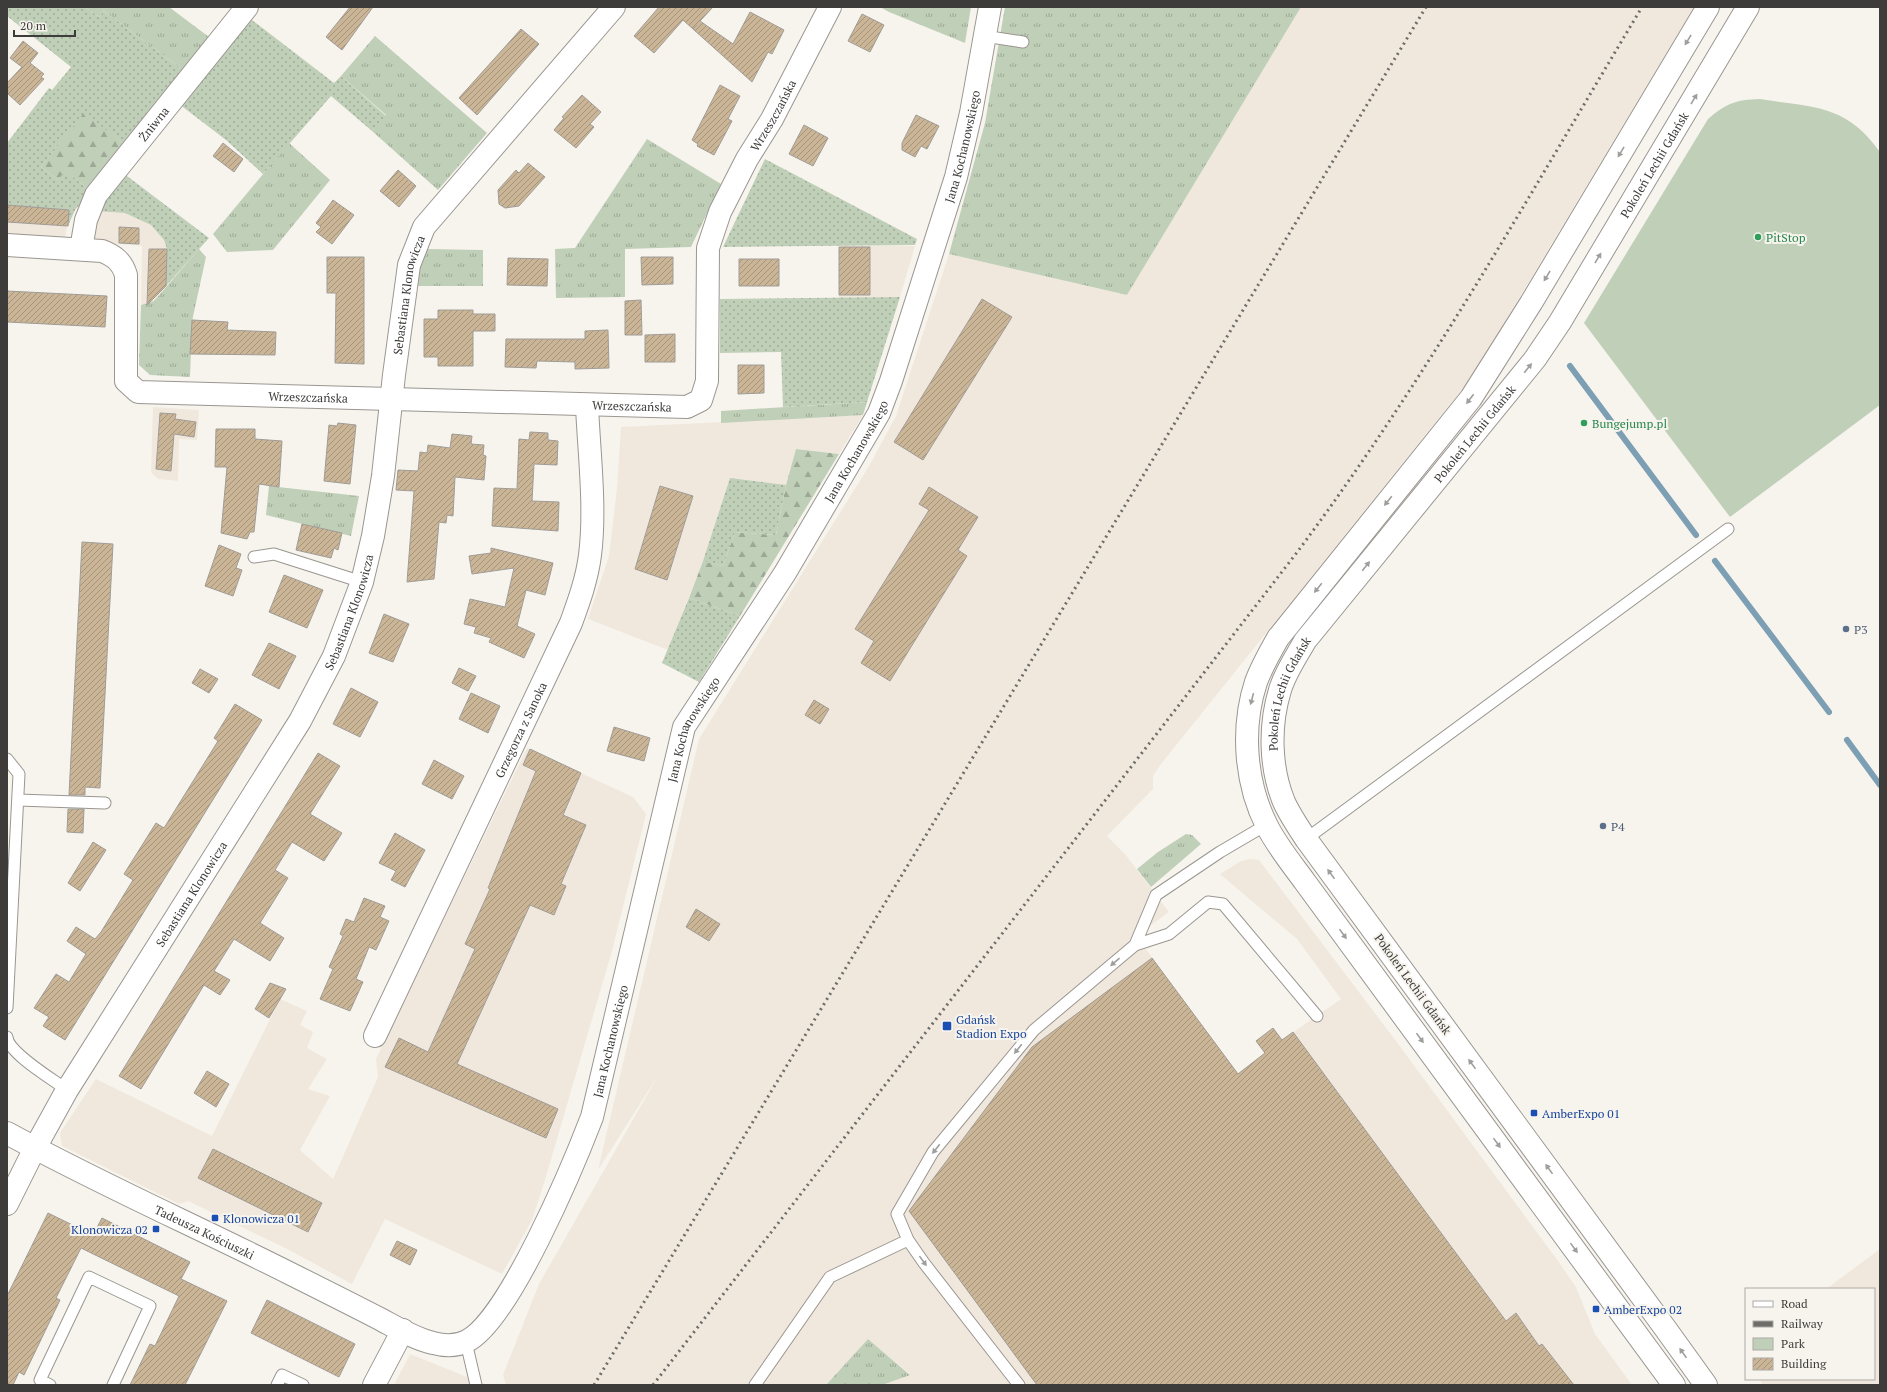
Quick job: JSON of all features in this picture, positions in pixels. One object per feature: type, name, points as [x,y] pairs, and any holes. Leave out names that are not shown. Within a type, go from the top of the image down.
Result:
[{"type":"street","name":"Żniwna","points":[[81,249],[86,220],[96,195],[247,7]]},
{"type":"street","name":"Sebastiana Klonowicza","points":[[7,1204],[35,1148],[67,1090],[300,721],[334,656],[362,582],[373,536],[383,476],[391,398],[409,265],[424,227],[614,7]]},
{"type":"street","name":"Wrzeszczańska","points":[[81,249],[102,251],[110,254],[123,266],[126,275],[126,381],[138,392],[391,398],[587,406],[687,407],[701,400],[707,381],[708,248],[720,212],[747,159],[775,112],[830,7]]},
{"type":"street","name":"Jana Kochanowskiego","points":[[466,1342],[480,1331],[492,1318],[516,1280],[576,1160],[592,1117],[684,727],[785,573],[879,413],[903,348],[956,177],[971,113],[990,7]]},
{"type":"street","name":"Pokoleń Lechii Gdańsk","points":[[1674,1385],[1284,853],[1266,824],[1250,780],[1248,727],[1251,703],[1256,682],[1266,659],[1278,638],[1471,398],[1531,303],[1708,7]]},
{"type":"street","points":[[1711,7],[1744,15]]},
{"type":"street","name":"Pokoleń Lechii Gdańsk","points":[[1706,1385],[1306,839],[1284,802],[1278,785],[1272,746],[1274,718],[1280,690],[1292,663],[1305,641],[1535,360],[1560,322],[1744,15]]},
{"type":"street","points":[[7,245],[81,249]]},
{"type":"street","points":[[1531,303],[1560,322]]},
{"type":"street","name":"Grzegorza z Sanoka","points":[[375,1036],[571,623],[585,581],[590,556],[592,526],[587,406]]},
{"type":"street","points":[[1284,853],[1306,839]]},
{"type":"street","name":"Tadeusza Kościuszki","points":[[7,1133],[63,1164],[269,1263],[403,1330]]},
{"type":"street","points":[[1543,1206],[1564,1190]]},
{"type":"street","points":[[374,1385],[403,1330],[432,1343],[449,1345],[466,1342]]},
{"type":"lane","points":[[984,36],[1023,42]]},
{"type":"lane","points":[[1306,839],[1728,529]]},
{"type":"lane","points":[[254,557],[274,554],[362,582]]},
{"type":"lane","points":[[7,759],[19,774],[7,1008]]},
{"type":"lane","points":[[18,800],[105,803]]},
{"type":"lane","points":[[1135,945],[1156,895],[1220,852],[1266,824]]},
{"type":"lane","points":[[1019,1385],[908,1240],[897,1214],[933,1152],[1034,1030],[1135,945],[1169,934],[1208,902],[1223,904],[1317,1016]]},
{"type":"lane","points":[[7,1037],[7,1042],[17,1053],[67,1090]]},
{"type":"lane","points":[[755,1385],[830,1277],[908,1240]]},
{"type":"lane","points":[[50,1385],[40,1380],[89,1277],[150,1306],[113,1385]]},
{"type":"lane","points":[[466,1342],[476,1385]]},
{"type":"lane","points":[[277,1385],[282,1375],[303,1385]]},
{"type":"shaded area","points":[[1301,7],[1694,7],[1467,383],[1161,764],[1153,776],[1153,789],[1107,836],[1125,854],[1169,912],[1136,936],[1238,1073],[1265,1054],[1256,1041],[1273,1028],[1282,1040],[1341,999],[1297,939],[1220,874],[1241,861],[1250,859],[1259,860],[1399,1045],[1558,1261],[1576,1287],[1595,1334],[1632,1385],[882,1385],[910,1374],[868,1339],[826,1385],[506,1385],[503,1375],[539,1284],[659,1074],[598,1170],[699,739],[869,466],[896,416],[949,254],[1127,295]]},
{"type":"shaded area","points":[[7,205],[69,210],[65,241],[7,237]]},
{"type":"shaded area","points":[[96,211],[125,213],[151,225],[164,240],[167,249],[166,286],[154,301],[141,305],[142,246],[95,242]]},
{"type":"shaded area","points":[[839,246],[915,246],[900,297],[839,298]]},
{"type":"shaded area","points":[[153,407],[199,410],[197,440],[179,439],[178,481],[158,479],[151,472]]},
{"type":"shaded area","points":[[863,415],[839,454],[796,449],[786,485],[730,478],[703,561],[668,650],[588,619],[609,556],[617,488],[621,427]]},
{"type":"shaded area","points":[[527,748],[633,797],[646,814],[612,951],[545,1180],[532,1220],[502,1274],[385,1219],[352,1284],[289,1250],[188,1201],[179,1204],[62,1146],[60,1133],[96,1079],[212,1136],[280,999],[307,1011],[300,1025],[313,1032],[307,1048],[327,1059],[308,1089],[330,1096],[300,1150],[333,1179],[378,1077],[376,1059]]},
{"type":"shaded area","points":[[1880,1249],[1880,1385],[1763,1385],[1760,1380],[1875,1380],[1875,1288],[1827,1288]]},
{"type":"shaded area","points":[[410,1354],[487,1385],[394,1385]]},
{"type":"green space","points":[[7,7],[85,7],[99,17],[104,11],[187,73],[127,146],[84,113],[41,167],[58,180],[65,171],[91,191],[75,210],[68,226],[69,210],[7,205],[7,143],[49,88],[52,90],[71,67],[7,16]]},
{"type":"green space","points":[[85,7],[169,7],[213,40],[187,73],[104,11],[99,17]]},
{"type":"green space","points":[[880,7],[971,7],[965,43],[889,12]]},
{"type":"green space","points":[[1005,7],[1301,7],[1127,295],[949,254],[985,123]]},
{"type":"green space","points":[[248,17],[334,83],[341,76],[386,116],[372,131],[331,96],[263,174],[226,140],[179,104]]},
{"type":"green space","points":[[375,36],[487,133],[438,190],[372,131],[386,115],[341,76]]},
{"type":"green space","name":"PitStop","points":[[1760,99],[1827,110],[1841,116],[1854,124],[1867,136],[1880,152],[1880,405],[1730,517],[1584,323],[1708,119],[1732,103],[1744,100]]},
{"type":"green space","points":[[84,112],[127,146],[91,191],[66,172],[58,180],[41,167]]},
{"type":"green space","points":[[647,139],[721,184],[691,247],[625,249],[625,297],[556,298],[555,249],[575,248]]},
{"type":"green space","points":[[289,143],[330,180],[273,250],[227,252],[213,234]]},
{"type":"green space","points":[[765,159],[917,239],[915,245],[723,247]]},
{"type":"green space","points":[[123,173],[209,238],[166,286],[167,249],[164,240],[151,225],[125,213],[96,211]]},
{"type":"green space","points":[[199,249],[206,257],[192,321],[190,377],[150,375],[139,365],[141,305],[154,301]]},
{"type":"green space","points":[[426,249],[483,250],[483,286],[418,286],[420,263]]},
{"type":"green space","points":[[900,297],[867,402],[783,407],[781,352],[720,353],[720,299]]},
{"type":"green space","points":[[867,402],[863,415],[721,423],[721,411]]},
{"type":"green space","points":[[796,449],[839,454],[740,616],[689,598],[703,561],[723,566],[735,532],[776,535],[786,485]]},
{"type":"green space","points":[[730,478],[786,485],[776,535],[735,532],[723,566],[703,561]]},
{"type":"green space","points":[[269,486],[359,496],[351,536],[266,515]]},
{"type":"green space","points":[[689,598],[740,616],[699,682],[662,663]]},
{"type":"green space","points":[[1186,834],[1192,835],[1201,844],[1151,887],[1137,869],[1158,852]]},
{"type":"green space","points":[[868,1339],[910,1375],[882,1385],[826,1385]]},
{"type":"building","points":[[350,7],[373,7],[342,50],[326,37]]},
{"type":"building","points":[[659,7],[713,7],[700,21],[733,44],[750,12],[784,30],[772,54],[768,52],[752,82],[683,20],[654,53],[634,36]]},
{"type":"building","points":[[862,14],[884,25],[870,52],[848,41]]},
{"type":"building","points":[[521,29],[539,44],[477,115],[459,98]]},
{"type":"building","points":[[23,41],[38,53],[30,63],[44,74],[41,77],[44,79],[20,105],[7,93],[7,83],[22,67],[10,58]]},
{"type":"building","points":[[720,85],[740,96],[728,119],[732,121],[714,155],[697,146],[698,144],[692,140]]},
{"type":"building","points":[[582,95],[601,112],[590,124],[594,127],[576,148],[554,130],[564,118],[562,117]]},
{"type":"building","points":[[916,115],[939,126],[927,149],[921,146],[915,157],[902,150],[902,143]]},
{"type":"building","points":[[804,125],[828,138],[813,166],[789,154]]},
{"type":"building","points":[[223,143],[243,159],[234,172],[213,156]]},
{"type":"building","points":[[528,163],[545,177],[519,206],[505,208],[499,204],[498,190],[516,170],[519,173]]},
{"type":"building","points":[[398,170],[416,186],[399,207],[380,191]]},
{"type":"building","points":[[333,200],[354,215],[332,244],[316,232],[321,227],[316,223]]},
{"type":"building","points":[[7,205],[69,210],[68,226],[7,222]]},
{"type":"building","points":[[119,227],[139,228],[139,244],[119,243]]},
{"type":"building","points":[[839,247],[870,247],[870,295],[839,295]]},
{"type":"building","points":[[149,249],[167,249],[166,286],[147,305]]},
{"type":"building","points":[[327,257],[364,257],[364,364],[335,363],[336,293],[327,293]]},
{"type":"building","points":[[641,257],[673,257],[673,284],[642,285]]},
{"type":"building","points":[[508,258],[548,259],[547,286],[507,285]]},
{"type":"building","points":[[739,259],[779,259],[779,286],[739,286]]},
{"type":"building","points":[[7,291],[107,296],[105,327],[7,322]]},
{"type":"building","points":[[982,299],[1012,317],[923,460],[894,442]]},
{"type":"building","points":[[641,300],[642,335],[625,335],[625,301]]},
{"type":"building","points":[[438,310],[473,310],[473,314],[495,314],[495,331],[473,331],[473,366],[438,366],[438,357],[424,357],[424,319],[438,319]]},
{"type":"building","points":[[192,320],[228,322],[227,330],[276,332],[275,355],[190,354]]},
{"type":"building","points":[[608,330],[609,368],[575,369],[575,362],[537,361],[536,368],[505,367],[506,339],[585,339],[585,331]]},
{"type":"building","points":[[675,334],[675,362],[645,362],[645,335]]},
{"type":"building","points":[[738,365],[764,365],[764,393],[738,394]]},
{"type":"building","points":[[160,413],[176,414],[175,419],[196,422],[194,437],[174,434],[171,471],[156,469]]},
{"type":"building","points":[[338,423],[356,425],[350,484],[324,481],[329,425],[337,426]]},
{"type":"building","points":[[216,429],[255,429],[255,439],[282,441],[279,487],[259,484],[254,532],[250,532],[247,539],[221,533],[227,467],[215,467]]},
{"type":"building","points":[[530,432],[548,433],[548,440],[558,441],[557,465],[534,464],[532,501],[559,502],[558,531],[492,526],[494,488],[517,489],[519,439],[529,440]]},
{"type":"building","points":[[452,434],[472,436],[471,444],[484,445],[483,455],[486,456],[484,480],[455,477],[453,516],[447,515],[446,523],[439,522],[434,579],[407,582],[414,491],[396,490],[398,470],[418,471],[420,452],[427,453],[428,445],[450,448]]},
{"type":"building","points":[[660,486],[693,496],[667,580],[635,569]]},
{"type":"building","points":[[929,487],[978,517],[958,550],[967,556],[890,681],[861,663],[874,641],[855,629],[929,510],[919,504]]},
{"type":"building","points":[[302,524],[342,533],[338,550],[334,548],[331,558],[296,550]]},
{"type":"building","points":[[82,542],[113,544],[100,788],[85,787],[85,795],[69,795]]},
{"type":"building","points":[[219,545],[241,554],[236,568],[242,570],[233,596],[205,586]]},
{"type":"building","points":[[491,548],[553,563],[545,595],[526,590],[517,626],[535,634],[524,658],[489,642],[491,638],[474,633],[476,627],[464,624],[470,599],[505,607],[514,568],[472,574],[469,556],[491,553]]},
{"type":"building","points":[[284,575],[323,590],[307,628],[269,612]]},
{"type":"building","points":[[384,614],[409,624],[393,662],[369,653]]},
{"type":"building","points":[[269,643],[296,656],[279,689],[252,675]]},
{"type":"building","points":[[459,668],[476,676],[468,691],[452,683]]},
{"type":"building","points":[[200,669],[218,679],[209,693],[192,683]]},
{"type":"building","points":[[351,688],[378,702],[360,737],[333,724]]},
{"type":"building","points":[[471,693],[500,706],[488,733],[459,719]]},
{"type":"building","points":[[814,700],[829,709],[820,724],[805,715]]},
{"type":"building","points":[[235,704],[262,720],[65,1040],[43,1026],[49,1017],[34,1008],[56,974],[69,982],[86,954],[67,941],[76,927],[95,939],[101,932],[133,880],[124,874],[156,823],[164,828],[218,741],[214,738]]},
{"type":"building","points":[[614,727],[650,738],[644,761],[607,751]]},
{"type":"building","points":[[530,749],[581,773],[563,815],[586,825],[561,884],[566,886],[554,915],[530,905],[457,1064],[558,1109],[546,1138],[385,1067],[399,1038],[428,1052],[475,949],[465,944],[490,889],[488,888],[536,771],[523,765]]},
{"type":"building","points":[[318,753],[340,766],[310,814],[342,833],[324,861],[292,842],[275,870],[288,878],[260,923],[284,938],[270,961],[234,939],[214,971],[230,980],[220,995],[204,985],[141,1089],[119,1076]]},
{"type":"building","points":[[434,760],[464,776],[452,799],[422,784]]},
{"type":"building","points":[[68,809],[84,809],[83,833],[67,832]]},
{"type":"building","points":[[395,833],[425,850],[405,887],[391,880],[396,871],[379,863]]},
{"type":"building","points":[[93,842],[106,850],[80,891],[68,883]]},
{"type":"building","points":[[364,898],[385,906],[380,917],[389,921],[376,950],[369,947],[356,979],[363,982],[350,1011],[320,999],[333,969],[329,967],[343,936],[340,934],[346,919],[354,922]]},
{"type":"building","points":[[696,909],[720,924],[709,941],[686,927]]},
{"type":"building","points":[[1152,958],[1238,1074],[1265,1053],[1256,1041],[1273,1028],[1282,1040],[1293,1032],[1506,1321],[1516,1313],[1539,1346],[1542,1344],[1574,1385],[1037,1385],[909,1211],[1032,1047]]},
{"type":"building","points":[[270,983],[286,989],[269,1018],[255,1009]]},
{"type":"building","points":[[207,1071],[229,1084],[216,1107],[194,1093]]},
{"type":"building","points":[[213,1149],[322,1203],[308,1232],[198,1178]]},
{"type":"building","points":[[48,1213],[93,1235],[102,1218],[190,1262],[181,1279],[227,1301],[185,1385],[130,1385],[150,1344],[155,1346],[179,1296],[81,1248],[56,1298],[60,1300],[24,1375],[19,1372],[13,1385],[7,1385],[7,1296]]},
{"type":"building","points":[[397,1241],[417,1250],[410,1265],[390,1255]]},
{"type":"building","points":[[267,1300],[355,1344],[339,1377],[251,1333]]},
{"type":"waterway","points":[[1570,366],[1696,535]]},
{"type":"waterway","points":[[1715,561],[1829,712]]},
{"type":"waterway","points":[[1847,740],[1880,785]]},
{"type":"railway","points":[[594,1385],[1426,7]]},
{"type":"railway","points":[[653,1385],[1295,555],[1343,489],[1433,354],[1476,286],[1642,7]]},
{"type":"place","name":"PitStop","points":[[1758,237]]},
{"type":"place","name":"Bungejump.pl","points":[[1584,423]]},
{"type":"place","name":"P3","points":[[1846,629]]},
{"type":"place","name":"P4","points":[[1603,826]]},
{"type":"place","name":"Gdańsk Stadion Expo","points":[[947,1026]]},
{"type":"place","name":"AmberExpo 01","points":[[1534,1113]]},
{"type":"place","name":"Klonowicza 01","points":[[215,1218]]},
{"type":"place","name":"Klonowicza 02","points":[[156,1229]]},
{"type":"place","name":"AmberExpo 02","points":[[1596,1309]]}]
